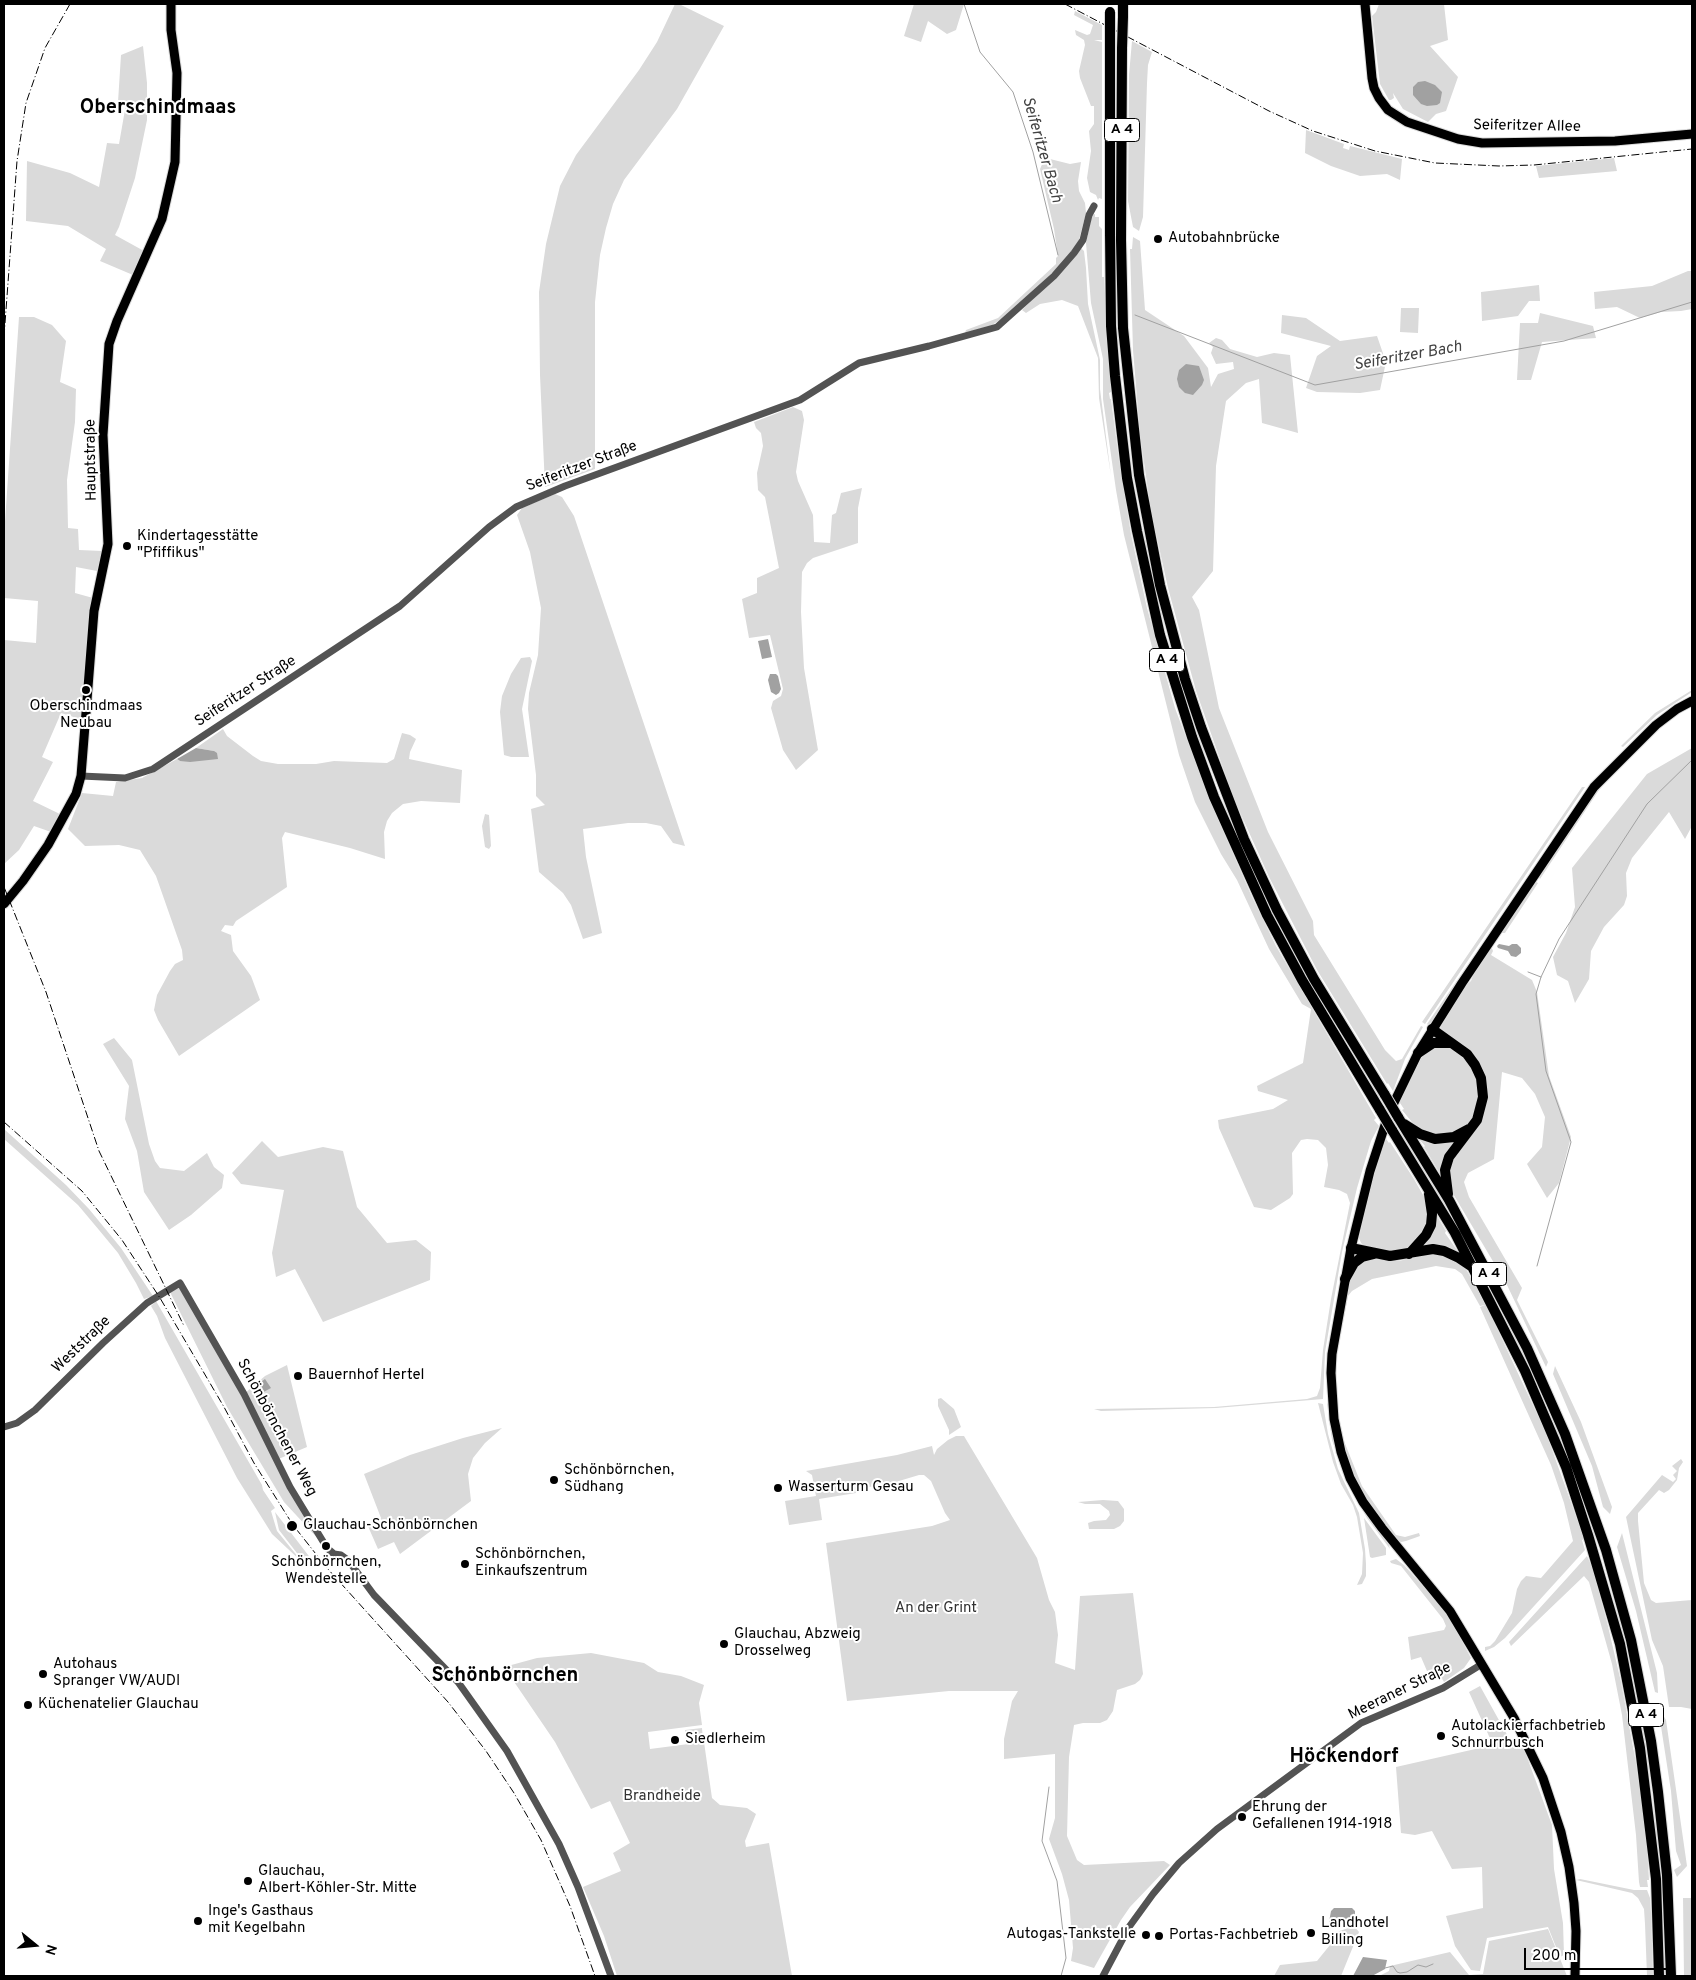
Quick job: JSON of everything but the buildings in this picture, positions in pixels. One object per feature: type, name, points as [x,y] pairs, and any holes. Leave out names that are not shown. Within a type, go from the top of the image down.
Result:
[{"type":"highway","name":"A 4","points":[[1122,4],[1121,240],[1123,328],[1139,475],[1160,585],[1185,678],[1228,800],[1277,910],[1314,979],[1449,1200],[1500,1292],[1531,1356],[1565,1434],[1606,1550],[1628,1632],[1645,1707],[1658,1792],[1667,1883],[1671,1976]]},
{"type":"highway","name":"A 4","points":[[1110,8],[1112,326],[1126,469],[1149,588],[1174,686],[1218,805],[1267,915],[1307,988],[1474,1268],[1546,1416],[1575,1491],[1620,1644],[1631,1695],[1647,1793],[1656,1882],[1659,1976]]},
{"type":"highway","points":[[1432,1029],[1467,1054],[1481,1078],[1483,1096],[1482,1107],[1474,1126],[1449,1158],[1446,1170],[1449,1200]]},
{"type":"highway","points":[[1418,1053],[1433,1043],[1443,1041],[1452,1043]]},
{"type":"highway","points":[[1400,1120],[1420,1134],[1435,1139],[1454,1137],[1474,1126]]},
{"type":"highway","points":[[1409,1254],[1426,1235],[1431,1226],[1432,1214],[1428,1188]]},
{"type":"highway","points":[[1351,1248],[1390,1256],[1433,1249],[1444,1251],[1474,1268]]},
{"type":"highway","points":[[1345,1279],[1354,1263],[1362,1257],[1375,1254]]},
{"type":"main road","name":"Hauptstraße","points":[[4,904],[48,845],[76,794],[81,776],[94,611],[108,544],[103,435],[109,344],[117,321],[162,220],[175,162],[177,72],[171,27],[171,4]]},
{"type":"main road","name":"Seiferitzer Allee","points":[[1365,4],[1374,88],[1388,110],[1407,122],[1458,139],[1482,143],[1606,141],[1692,134]]},
{"type":"main road","points":[[1575,1976],[1576,1931],[1569,1867],[1559,1824],[1543,1778],[1519,1727],[1450,1611],[1382,1528],[1363,1502],[1350,1478],[1341,1452],[1334,1419],[1331,1373],[1332,1354],[1351,1248],[1377,1146],[1400,1088],[1418,1053],[1432,1029],[1594,787],[1662,719],[1692,701]]},
{"type":"street","name":"Seiferitzer Straße","points":[[81,776],[125,778],[153,769],[400,606],[488,527],[516,506],[565,486],[800,400],[859,363],[997,327],[1054,276],[1074,254],[1083,240],[1089,215],[1094,206]]},
{"type":"street","name":"Weststraße","points":[[4,1427],[17,1423],[35,1410],[102,1343],[147,1303],[180,1283]]},
{"type":"street","name":"Schönbörnchener Weg","points":[[180,1283],[244,1394],[290,1487],[327,1548],[334,1554],[341,1555],[348,1560],[374,1595],[458,1682],[507,1751],[560,1844],[582,1896],[610,1976]]},
{"type":"street","name":"Meeraner Straße","points":[[1103,1976],[1129,1927],[1153,1894],[1179,1863],[1217,1829],[1361,1723],[1438,1691],[1482,1664]]},
{"type":"green space","points":[[675,4],[679,4],[724,26],[677,109],[624,180],[613,204],[606,228],[600,255],[595,302],[595,469],[545,487],[540,375],[539,292],[546,244],[560,186],[576,155],[639,70],[657,42]]},
{"type":"green space","points":[[914,4],[964,4],[956,30],[947,34],[928,21],[921,42],[904,36]]},
{"type":"green space","points":[[1379,4],[1444,4],[1448,40],[1430,46],[1458,77],[1446,111],[1436,114],[1428,122],[1403,109],[1393,93],[1394,98],[1389,100],[1380,84],[1372,16]]},
{"type":"green space","points":[[1075,11],[1102,25],[1102,40],[1094,40],[1102,42],[1102,199],[1099,198],[1098,200],[1096,195],[1090,192],[1087,178],[1091,151],[1089,131],[1094,124],[1094,106],[1091,106],[1080,78],[1079,71],[1085,45],[1084,40],[1076,35],[1075,30],[1087,35],[1090,34],[1093,25],[1074,15]]},
{"type":"green space","points":[[1132,41],[1152,52],[1148,65],[1143,217],[1139,231],[1133,227],[1128,201],[1129,75]]},
{"type":"green space","points":[[143,46],[147,83],[147,120],[135,178],[115,235],[144,251],[133,275],[100,261],[106,249],[68,226],[26,221],[27,161],[70,173],[99,187],[107,143],[119,144],[126,104],[118,102],[121,55]]},
{"type":"green space","points":[[1306,130],[1344,144],[1343,148],[1349,150],[1350,146],[1402,159],[1400,180],[1387,174],[1360,176],[1331,166],[1305,153]]},
{"type":"green space","points":[[1614,158],[1617,171],[1539,178],[1536,166]]},
{"type":"green space","points":[[1050,159],[1070,164],[1081,162],[1078,181],[1086,213],[1079,240],[1066,259],[1027,298],[1003,318],[992,325],[965,333],[966,330],[998,318],[1056,264],[1058,256],[1054,229],[1040,169],[1044,160]]},
{"type":"green space","points":[[1095,214],[1095,217],[1099,217],[1099,226],[1102,229],[1102,277],[1104,277],[1111,392],[1109,393],[1119,460],[1131,534],[1147,608],[1175,708],[1210,801],[1252,897],[1276,946],[1379,1126],[1371,1141],[1357,1188],[1342,1252],[1325,1352],[1323,1399],[1216,1408],[1101,1411],[1094,1409],[1214,1407],[1307,1399],[1317,1396],[1320,1388],[1323,1350],[1331,1299],[1350,1203],[1347,1194],[1324,1187],[1328,1165],[1326,1148],[1318,1140],[1307,1139],[1301,1140],[1292,1153],[1293,1194],[1290,1198],[1271,1210],[1254,1207],[1219,1128],[1218,1120],[1273,1109],[1288,1100],[1258,1091],[1257,1086],[1303,1063],[1311,1009],[1302,1004],[1269,949],[1237,880],[1221,854],[1195,802],[1179,755],[1124,535],[1116,490],[1103,399],[1103,359],[1091,303],[1086,243],[1092,215]]},
{"type":"green space","points":[[1133,237],[1140,241],[1145,310],[1184,336],[1208,368],[1211,387],[1218,374],[1234,369],[1233,362],[1216,364],[1211,353],[1213,347],[1209,343],[1216,338],[1222,340],[1230,349],[1257,357],[1274,353],[1290,355],[1298,433],[1262,423],[1259,379],[1246,383],[1226,401],[1216,466],[1213,571],[1192,597],[1199,610],[1219,708],[1268,832],[1313,921],[1314,935],[1385,1050],[1396,1061],[1402,1059],[1421,1026],[1423,1027],[1405,1059],[1393,1091],[1317,970],[1269,877],[1234,799],[1196,691],[1168,588],[1151,511],[1140,435],[1133,350],[1130,249],[1132,249]]},
{"type":"green space","points":[[1081,248],[1084,251],[1088,304],[1100,360],[1100,389],[1111,476],[1099,398],[1098,358],[1078,306],[1062,300],[1040,304],[1026,313],[1022,310]]},
{"type":"green space","points":[[1692,271],[1692,309],[1661,312],[1640,318],[1617,307],[1595,309],[1594,292],[1652,286]]},
{"type":"green space","points":[[1539,285],[1540,301],[1529,301],[1518,316],[1482,321],[1481,292]]},
{"type":"green space","points":[[1401,308],[1419,308],[1418,333],[1400,332]]},
{"type":"green space","points":[[1540,313],[1593,326],[1596,338],[1542,342],[1531,380],[1517,380],[1520,323],[1538,323]]},
{"type":"green space","points":[[1282,315],[1306,318],[1340,341],[1377,336],[1386,362],[1380,390],[1360,393],[1317,392],[1306,388],[1317,356],[1331,346],[1281,333]]},
{"type":"green space","points":[[19,317],[34,317],[52,325],[66,341],[60,382],[76,389],[75,422],[67,480],[68,528],[78,529],[79,550],[102,551],[97,571],[76,567],[75,593],[93,598],[87,641],[83,720],[61,713],[42,757],[53,762],[33,801],[62,815],[51,832],[34,826],[19,850],[4,864],[4,640],[36,643],[38,601],[4,598],[4,536]]},
{"type":"green space","points":[[793,407],[802,411],[804,420],[796,472],[813,515],[814,542],[830,543],[832,515],[836,513],[841,493],[862,488],[858,508],[858,543],[813,558],[807,563],[802,572],[801,612],[804,668],[818,750],[796,770],[783,750],[771,708],[773,701],[781,696],[783,689],[770,635],[749,638],[742,599],[757,593],[757,578],[779,568],[765,497],[758,490],[757,473],[763,446],[761,433],[756,428],[754,422]]},
{"type":"green space","points":[[555,494],[562,497],[574,516],[685,846],[673,843],[661,826],[646,823],[628,823],[583,829],[586,857],[602,933],[583,939],[571,905],[563,893],[539,872],[531,809],[545,805],[536,796],[536,775],[528,709],[529,693],[538,655],[541,608],[530,552],[517,515],[522,508]]},
{"type":"green space","points":[[530,657],[532,661],[522,709],[529,757],[511,757],[504,755],[500,712],[502,696],[511,674],[521,658]]},
{"type":"green space","points":[[1692,690],[1692,692],[1657,715],[1623,747],[1621,746],[1655,713]]},
{"type":"green space","points":[[223,729],[227,736],[253,756],[261,761],[278,764],[316,764],[334,761],[387,763],[394,759],[402,733],[410,735],[416,739],[409,759],[462,770],[460,803],[421,801],[403,804],[392,813],[387,821],[384,832],[385,859],[285,832],[282,838],[287,887],[236,921],[233,926],[225,925],[221,931],[231,935],[233,951],[251,976],[260,1000],[179,1056],[154,1010],[157,995],[170,971],[175,964],[183,960],[182,950],[156,876],[140,850],[119,845],[85,846],[68,829],[82,793],[113,796],[116,782],[142,778],[177,759],[180,761],[214,751],[196,748]]},
{"type":"green space","points":[[1692,748],[1692,826],[1685,839],[1669,812],[1632,858],[1626,873],[1627,896],[1624,905],[1604,927],[1591,951],[1589,979],[1575,1003],[1568,981],[1557,975],[1553,957],[1566,933],[1575,907],[1572,868],[1647,774]]},
{"type":"green space","points":[[1615,771],[1599,790],[1540,879],[1538,875],[1594,792]]},
{"type":"green space","points":[[1582,787],[1585,787],[1425,1024],[1422,1022]]},
{"type":"green space","points":[[485,814],[489,815],[491,846],[489,849],[485,847],[482,826]]},
{"type":"green space","points":[[1534,881],[1538,883],[1505,933],[1501,933]]},
{"type":"green space","points":[[1498,921],[1432,1023],[1428,1025],[1427,1024]]},
{"type":"green space","points":[[1491,946],[1493,951],[1491,955],[1532,980],[1537,992],[1549,1076],[1571,1137],[1559,1183],[1547,1198],[1527,1164],[1542,1147],[1545,1117],[1535,1094],[1522,1078],[1502,1072],[1494,1159],[1468,1173],[1464,1182],[1469,1197],[1522,1288],[1517,1300],[1548,1362],[1546,1367],[1507,1285],[1452,1192],[1449,1165],[1483,1119],[1487,1098],[1485,1082],[1441,1028],[1440,1024],[1463,987],[1471,981],[1476,967]]},
{"type":"green space","points":[[114,1038],[132,1060],[149,1144],[155,1161],[160,1168],[184,1171],[207,1153],[214,1167],[224,1175],[222,1188],[191,1215],[169,1230],[144,1192],[137,1151],[125,1119],[129,1086],[103,1044]]},
{"type":"green space","points":[[1444,1044],[1464,1056],[1476,1075],[1480,1099],[1474,1119],[1459,1133],[1436,1138],[1416,1127],[1402,1110],[1404,1109],[1398,1100],[1417,1062],[1425,1052]]},
{"type":"green space","points":[[4,1129],[66,1185],[89,1209],[121,1248],[153,1296],[144,1299],[118,1253],[78,1205],[4,1139]]},
{"type":"green space","points":[[1384,1136],[1390,1142],[1427,1202],[1428,1227],[1407,1249],[1396,1251],[1383,1251],[1365,1246],[1359,1238],[1373,1169]]},
{"type":"green space","points":[[1418,1138],[1456,1139],[1442,1177],[1425,1146]]},
{"type":"green space","points":[[262,1141],[278,1157],[323,1147],[343,1151],[357,1207],[387,1243],[416,1240],[431,1252],[430,1280],[323,1322],[295,1269],[276,1277],[272,1253],[284,1190],[241,1184],[232,1173]]},
{"type":"green space","points":[[1434,1211],[1446,1231],[1445,1233],[1459,1253],[1427,1248],[1422,1244]]},
{"type":"green space","points":[[1440,1252],[1466,1269],[1486,1305],[1546,1433],[1584,1539],[1582,1540],[1585,1550],[1505,1638],[1494,1647],[1485,1651],[1485,1647],[1490,1646],[1495,1641],[1512,1613],[1517,1589],[1521,1581],[1526,1576],[1541,1578],[1573,1541],[1564,1503],[1551,1465],[1480,1307],[1485,1305],[1480,1306],[1462,1274],[1455,1269],[1436,1266],[1372,1279],[1352,1291],[1348,1296],[1337,1352],[1338,1413],[1344,1441],[1362,1486],[1396,1535],[1405,1537],[1419,1533],[1420,1536],[1401,1542],[1397,1540],[1373,1511],[1357,1485],[1339,1433],[1334,1360],[1347,1289],[1357,1264],[1370,1258],[1400,1261],[1417,1255]]},
{"type":"green space","points":[[179,1288],[204,1327],[321,1542],[284,1502],[227,1407],[170,1292]]},
{"type":"green space","points":[[156,1301],[275,1508],[271,1511],[277,1531],[303,1563],[272,1534],[237,1478],[165,1338],[151,1306]]},
{"type":"green space","points":[[287,1365],[307,1447],[276,1460],[244,1394],[265,1376]]},
{"type":"green space","points":[[1555,1366],[1581,1422],[1612,1507],[1610,1514],[1603,1507],[1592,1466],[1553,1374]]},
{"type":"green space","points":[[941,1398],[954,1409],[961,1427],[949,1435],[949,1430],[938,1406],[938,1399]]},
{"type":"green space","points":[[1318,1403],[1323,1404],[1328,1434],[1338,1469],[1359,1513],[1366,1564],[1366,1576],[1362,1584],[1357,1585],[1362,1574],[1363,1553],[1357,1517],[1333,1462]]},
{"type":"green space","points":[[1327,1403],[1329,1405],[1336,1445],[1390,1549],[1367,1518],[1347,1483],[1332,1440]]},
{"type":"green space","points":[[502,1428],[485,1443],[473,1458],[468,1474],[471,1501],[400,1554],[394,1542],[378,1549],[367,1524],[381,1518],[364,1474],[410,1455]]},
{"type":"green space","name":"An der Grint","points":[[956,1436],[964,1436],[1037,1558],[1049,1600],[1055,1612],[1058,1635],[1055,1663],[1075,1670],[1080,1596],[1133,1593],[1143,1674],[1135,1684],[1117,1690],[1113,1711],[1107,1720],[1100,1723],[1074,1725],[1069,1757],[1067,1836],[1077,1860],[1084,1865],[1164,1861],[1170,1865],[1130,1907],[1094,1968],[1071,1961],[1073,1948],[1069,1900],[1049,1839],[1055,1818],[1055,1754],[1004,1759],[1004,1739],[1012,1701],[1018,1691],[949,1691],[847,1701],[826,1543],[932,1526],[950,1520],[931,1481],[924,1475],[919,1475],[889,1484],[856,1489],[856,1493],[819,1499],[822,1520],[789,1525],[785,1501],[816,1496],[812,1475],[806,1471],[897,1455],[932,1446],[934,1455],[937,1449]]},
{"type":"green space","points":[[1681,1459],[1683,1462],[1679,1468],[1677,1480],[1664,1493],[1659,1490],[1638,1513],[1638,1521],[1644,1583],[1651,1600],[1656,1603],[1692,1600],[1692,1709],[1669,1707],[1663,1666],[1652,1640],[1626,1517],[1662,1475],[1673,1482],[1676,1479],[1673,1475],[1677,1471],[1672,1466]]},
{"type":"green space","points":[[1118,1501],[1124,1509],[1124,1521],[1114,1529],[1089,1529],[1088,1523],[1106,1520],[1110,1515],[1109,1511],[1100,1504],[1078,1502]]},
{"type":"green space","points":[[275,1512],[315,1564],[307,1566],[279,1530]]},
{"type":"green space","points":[[1364,1518],[1386,1548],[1386,1555],[1370,1557]]},
{"type":"green space","points":[[1622,1533],[1657,1673],[1658,1693],[1655,1692],[1636,1611],[1617,1547]]},
{"type":"green space","points":[[1587,1556],[1592,1567],[1607,1622],[1621,1682],[1636,1763],[1647,1846],[1648,1887],[1640,1887],[1639,1882],[1636,1835],[1622,1715],[1612,1664],[1589,1582],[1584,1576],[1511,1646],[1509,1642]]},
{"type":"green space","points":[[1396,1559],[1404,1565],[1440,1605],[1471,1658],[1464,1668],[1444,1682],[1434,1669],[1427,1671],[1421,1657],[1411,1660],[1408,1637],[1444,1630],[1446,1626],[1443,1619],[1401,1566],[1391,1563],[1390,1561]]},
{"type":"green space","name":"Brandheide","points":[[591,1653],[644,1663],[658,1672],[681,1676],[704,1685],[699,1703],[702,1725],[648,1732],[650,1749],[704,1742],[712,1798],[720,1805],[747,1808],[756,1814],[745,1841],[746,1847],[769,1843],[792,1976],[617,1976],[604,1936],[583,1887],[621,1871],[613,1853],[630,1843],[610,1801],[591,1809],[555,1742],[504,1667],[537,1658]]},
{"type":"green space","points":[[1480,1686],[1510,1740],[1520,1738],[1552,1825],[1554,1869],[1563,1923],[1564,1955],[1560,1957],[1548,1927],[1487,1938],[1480,1971],[1471,1970],[1455,1946],[1446,1916],[1483,1908],[1482,1867],[1452,1869],[1432,1831],[1415,1835],[1401,1833],[1396,1767],[1493,1745],[1469,1692]]},
{"type":"green space","points":[[1658,1707],[1666,1720],[1687,1866],[1677,1877],[1674,1870],[1681,1865],[1676,1851],[1671,1791]]},
{"type":"green space","points":[[702,1728],[703,1741],[686,1743],[685,1730]]},
{"type":"green space","points":[[1580,1879],[1634,1890],[1647,1890],[1650,1898],[1653,1976],[1647,1976],[1644,1909],[1638,1898],[1632,1893],[1576,1880]]},
{"type":"green space","points":[[1683,1898],[1692,1898],[1692,1976],[1684,1976]]},
{"type":"green space","points":[[1354,1926],[1359,1932],[1341,1976],[1274,1976],[1280,1965],[1317,1961],[1330,1945],[1334,1933]]},
{"type":"green space","points":[[1548,1929],[1567,1976],[1379,1976],[1389,1971],[1390,1966],[1450,1952],[1469,1975],[1483,1974],[1489,1941]]},
{"type":"shaded area","points":[[1425,81],[1435,85],[1442,92],[1440,103],[1437,105],[1427,106],[1421,104],[1413,95],[1413,87],[1418,82]]},
{"type":"shaded area","points":[[1186,364],[1199,366],[1204,380],[1193,395],[1185,393],[1179,387],[1177,379],[1179,370]]},
{"type":"shaded area","points":[[768,639],[772,657],[762,659],[758,641]]},
{"type":"shaded area","points":[[770,674],[778,676],[781,689],[776,695],[771,692],[768,680]]},
{"type":"shaded area","points":[[196,748],[214,751],[217,753],[218,759],[190,762],[177,759]]},
{"type":"shaded area","points":[[1499,944],[1509,946],[1517,944],[1521,948],[1521,953],[1516,957],[1511,956],[1508,951],[1498,948]]},
{"type":"shaded area","points":[[265,1379],[271,1388],[256,1396],[253,1388]]},
{"type":"shaded area","points":[[1334,1908],[1352,1908],[1355,1911],[1355,1915],[1350,1920],[1337,1926],[1331,1925],[1329,1922],[1331,1911]]},
{"type":"shaded area","points":[[1363,1957],[1387,1960],[1385,1969],[1372,1976],[1353,1976]]},
{"type":"waterway","name":"Seiferitzer Bach","points":[[964,4],[980,52],[1013,92],[1033,152],[1058,255]]},
{"type":"waterway","name":"Seiferitzer Bach","points":[[1135,315],[1315,385],[1564,341],[1692,302]]},
{"type":"waterway","points":[[1537,1266],[1571,1142],[1546,1071],[1536,994],[1541,977],[1559,939],[1647,804],[1692,760]]},
{"type":"waterway","points":[[1528,972],[1541,977]]},
{"type":"waterway","points":[[1049,1787],[1042,1841],[1057,1881],[1066,1958],[1061,1976]]},
{"type":"waterway","points":[[1385,1968],[1393,1966],[1400,1973],[1407,1972],[1418,1965],[1426,1967],[1433,1964]]},
{"type":"railway","points":[[4,337],[17,161],[26,103],[45,48],[70,4]]},
{"type":"railway","points":[[1065,4],[1269,111],[1313,131],[1375,151],[1435,163],[1499,166],[1534,165],[1692,149]]},
{"type":"railway","points":[[4,887],[46,992],[99,1151],[184,1326]]},
{"type":"railway","points":[[4,1122],[82,1191],[122,1240],[160,1298],[224,1407],[254,1463],[293,1525],[327,1568],[448,1702],[486,1751],[514,1793],[541,1840],[570,1906],[595,1976]]},
{"type":"place","name":"Autobahnbrücke","points":[[1158,239]]},
{"type":"place","name":"Kindertagesstätte \"Pfiffikus\"","points":[[127,546]]},
{"type":"place","name":"Oberschindmaas Neubau","points":[[86,690]]},
{"type":"place","name":"Bauernhof Hertel","points":[[298,1376]]},
{"type":"place","name":"Schönbörnchen, Südhang","points":[[554,1480]]},
{"type":"place","name":"Wasserturm Gesau","points":[[778,1488]]},
{"type":"place","name":"Glauchau-Schönbörnchen","points":[[292,1526]]},
{"type":"place","name":"Schönbörnchen, Wendestelle","points":[[326,1546]]},
{"type":"place","name":"Schönbörnchen, Einkaufszentrum","points":[[465,1564]]},
{"type":"place","name":"Glauchau, Abzweig Drosselweg","points":[[724,1644]]},
{"type":"place","name":"Autohaus Spranger VW/AUDI","points":[[43,1674]]},
{"type":"place","name":"Küchenatelier Glauchau","points":[[28,1705]]},
{"type":"place","name":"Autolackierfachbetrieb Schnurrbusch","points":[[1441,1736]]},
{"type":"place","name":"Siedlerheim","points":[[675,1740]]},
{"type":"place","name":"Ehrung der Gefallenen 1914-1918","points":[[1242,1817]]},
{"type":"place","name":"Glauchau, Albert-Köhler-Str. Mitte","points":[[248,1881]]},
{"type":"place","name":"Inge's Gasthaus mit Kegelbahn","points":[[198,1921]]},
{"type":"place","name":"Landhotel Billing","points":[[1311,1933]]},
{"type":"place","name":"Autogas-Tankstelle","points":[[1146,1935]]},
{"type":"place","name":"Portas-Fachbetrieb","points":[[1159,1936]]},
{"type":"district","name":"Oberschindmaas","points":[[158,109]]},
{"type":"district","name":"Schönbörnchen","points":[[505,1677]]},
{"type":"district","name":"Höckendorf","points":[[1344,1758]]}]
